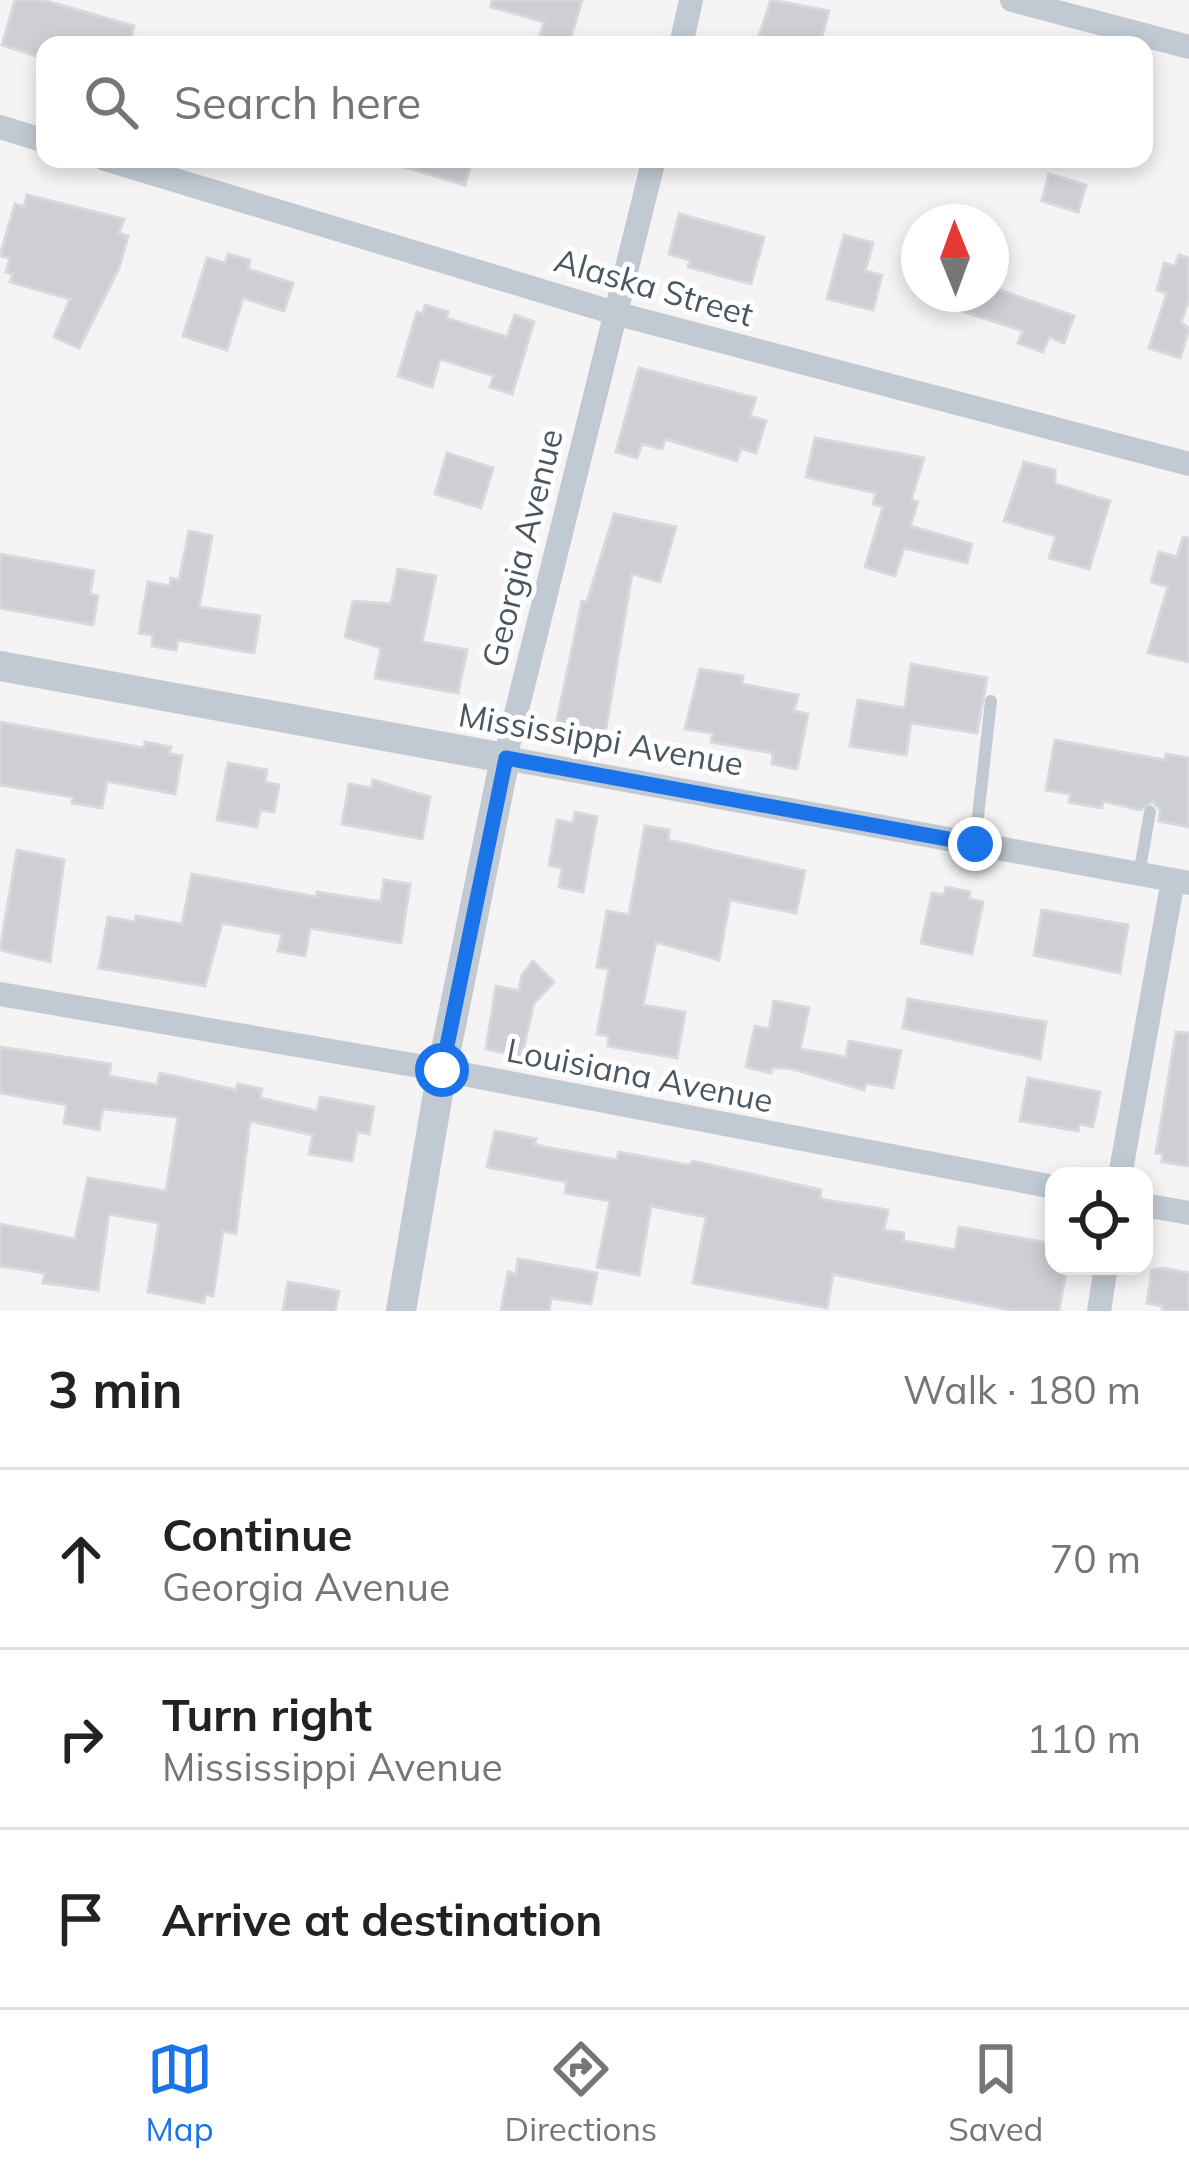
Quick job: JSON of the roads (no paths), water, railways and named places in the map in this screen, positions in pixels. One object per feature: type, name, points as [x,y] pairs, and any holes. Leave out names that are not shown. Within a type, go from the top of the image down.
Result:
[{"type":"street","points":[[683,36],[691,0]]},
{"type":"street","points":[[1012,0],[1148,36]]},
{"type":"street","points":[[1153,37],[1189,47]]},
{"type":"street","points":[[0,127],[36,138]]},
{"type":"street","name":"Alaska Street","points":[[135,168],[619,314],[1189,464]]},
{"type":"street","name":"Georgia Avenue","points":[[400,1311],[442,1070],[506,758],[652,168]]},
{"type":"street","name":"Mississippi Avenue","points":[[0,667],[1181,882]]},
{"type":"street","points":[[1122,1167],[1181,882]]},
{"type":"street","name":"Louisiana Avenue","points":[[0,994],[442,1070],[1045,1185]]},
{"type":"street","points":[[1153,1206],[1189,1213]]},
{"type":"street","points":[[1100,1311],[1105,1275]]},
{"type":"lane","points":[[975,844],[991,701]]},
{"type":"lane","points":[[1139,874],[1150,812]]}]
